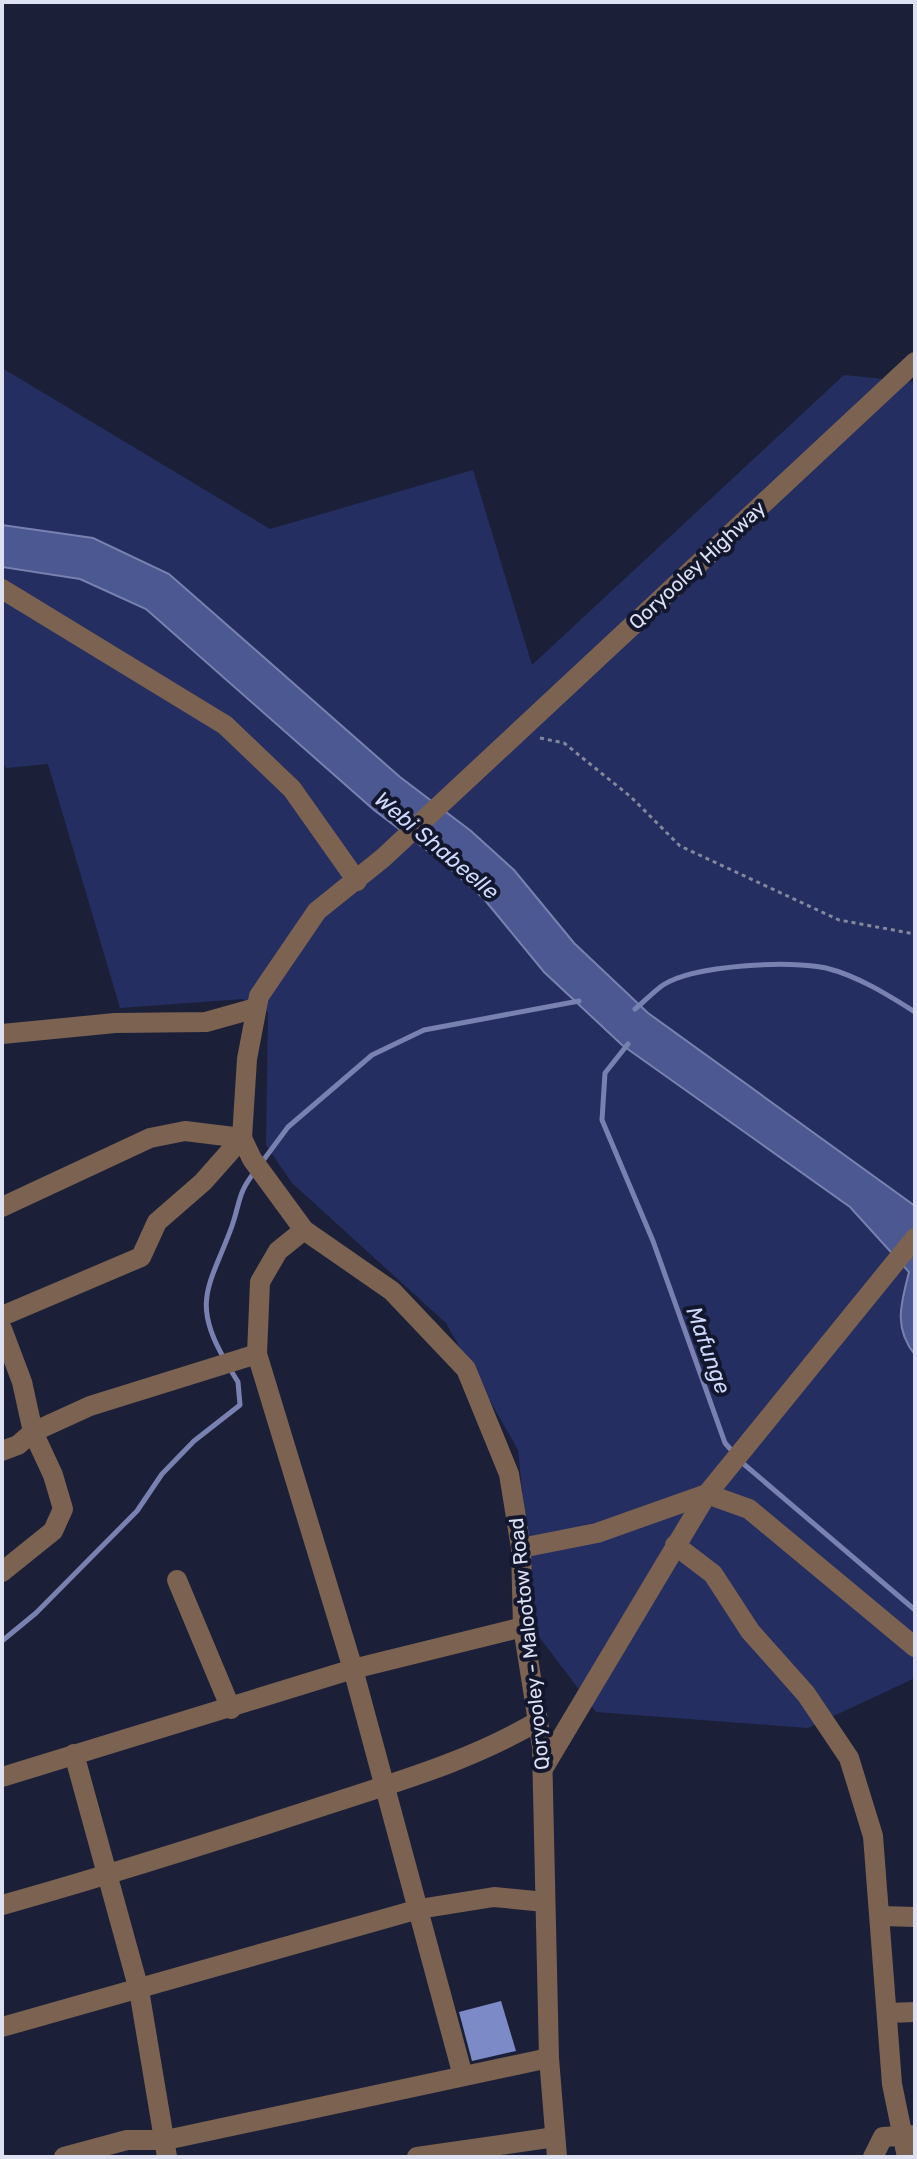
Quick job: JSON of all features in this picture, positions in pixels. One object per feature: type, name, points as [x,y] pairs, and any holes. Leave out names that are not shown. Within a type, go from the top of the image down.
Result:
[{"type":"street","name":"Qoryooley Highway","points":[[357,881],[915,362]]},
{"type":"street","points":[[2,589],[225,725],[292,789],[357,881],[317,911],[259,996],[247,1059],[242,1138],[203,1182],[157,1222],[141,1257],[2,1316]]},
{"type":"street","points":[[2,1034],[115,1023],[206,1022],[256,1008]]},
{"type":"street","points":[[2,1207],[150,1138],[185,1131],[242,1138]]},
{"type":"street","name":"Qoryooley - Malootow Road","points":[[242,1138],[266,1180],[304,1230],[392,1291],[466,1369],[509,1474],[521,1548],[523,1627],[538,1721],[546,1823],[549,2058],[560,2150]]},
{"type":"street","points":[[304,1230],[278,1251],[260,1282],[256,1309],[239,1360],[353,1669],[463,2076]]},
{"type":"street","points":[[542,1771],[707,1494],[742,1446],[915,1238]]},
{"type":"street","points":[[2,1329],[22,1382],[33,1432],[53,1475],[63,1509],[53,1531],[2,1572]]},
{"type":"street","points":[[2,1451],[18,1445],[33,1432],[90,1406],[239,1360]]},
{"type":"street","points":[[521,1548],[597,1533],[707,1494],[749,1509],[915,1647]]},
{"type":"street","points":[[675,1545],[713,1574],[750,1631],[806,1694],[849,1758],[873,1836],[888,2013],[908,2135],[907,2157]]},
{"type":"street","points":[[177,1580],[231,1709]]},
{"type":"street","points":[[2,1777],[353,1669],[523,1627]]},
{"type":"street","points":[[2,1905],[385,1785],[499,1744],[538,1721]]},
{"type":"street","points":[[74,1754],[139,1990],[167,2148]]},
{"type":"street","points":[[2,2027],[419,1909],[494,1897],[545,1902]]},
{"type":"street","points":[[881,1916],[915,1917]]},
{"type":"street","points":[[888,2013],[915,2012]]},
{"type":"street","points":[[64,2157],[127,2140],[167,2148],[334,2101],[549,2058]]},
{"type":"street","points":[[873,2157],[883,2137],[908,2135]]},
{"type":"street","points":[[417,2157],[560,2150]]},
{"type":"path","points":[[516,734],[564,743],[631,797],[680,846],[839,920],[915,934]]},
{"type":"shaded area","points":[[2,368],[270,529],[473,470],[532,665],[844,375],[915,382],[915,1206],[648,1013],[574,943],[514,871],[472,831],[400,777],[169,574],[93,538],[2,525]]},
{"type":"shaded area","points":[[2,567],[80,579],[146,609],[374,810],[445,864],[484,899],[544,972],[622,1045],[850,1207],[909,1272],[903,1295],[901,1325],[915,1355],[915,1678],[808,1728],[596,1712],[537,1634],[518,1450],[446,1323],[292,1183],[266,1145],[268,1012],[243,999],[120,1008],[48,764],[6,768],[2,761]]},
{"type":"water","name":"Webi Shabeelle","points":[[2,525],[93,538],[169,574],[400,777],[471,831],[514,870],[574,943],[648,1013],[915,1206],[915,1355],[901,1325],[909,1272],[850,1207],[622,1045],[544,972],[484,899],[445,864],[374,810],[146,609],[80,579],[2,567]]},
{"type":"building","points":[[501,2001],[516,2051],[472,2061],[459,2012]]},
{"type":"waterway","points":[[635,1009],[663,985],[677,978],[743,966],[790,964],[826,968],[850,976],[915,1012]]},
{"type":"waterway","points":[[262,1162],[288,1127],[372,1055],[424,1030],[579,1001]]},
{"type":"waterway","name":"Mafunge","points":[[628,1044],[605,1073],[602,1120],[653,1241],[725,1443],[733,1452]]},
{"type":"waterway","points":[[225,1360],[208,1322],[208,1293],[242,1191],[256,1170]]},
{"type":"waterway","points":[[2,1641],[36,1613],[137,1511],[162,1474],[194,1441],[240,1405],[238,1382],[230,1369]]},
{"type":"waterway","name":"Mafunge","points":[[739,1460],[915,1610]]}]
